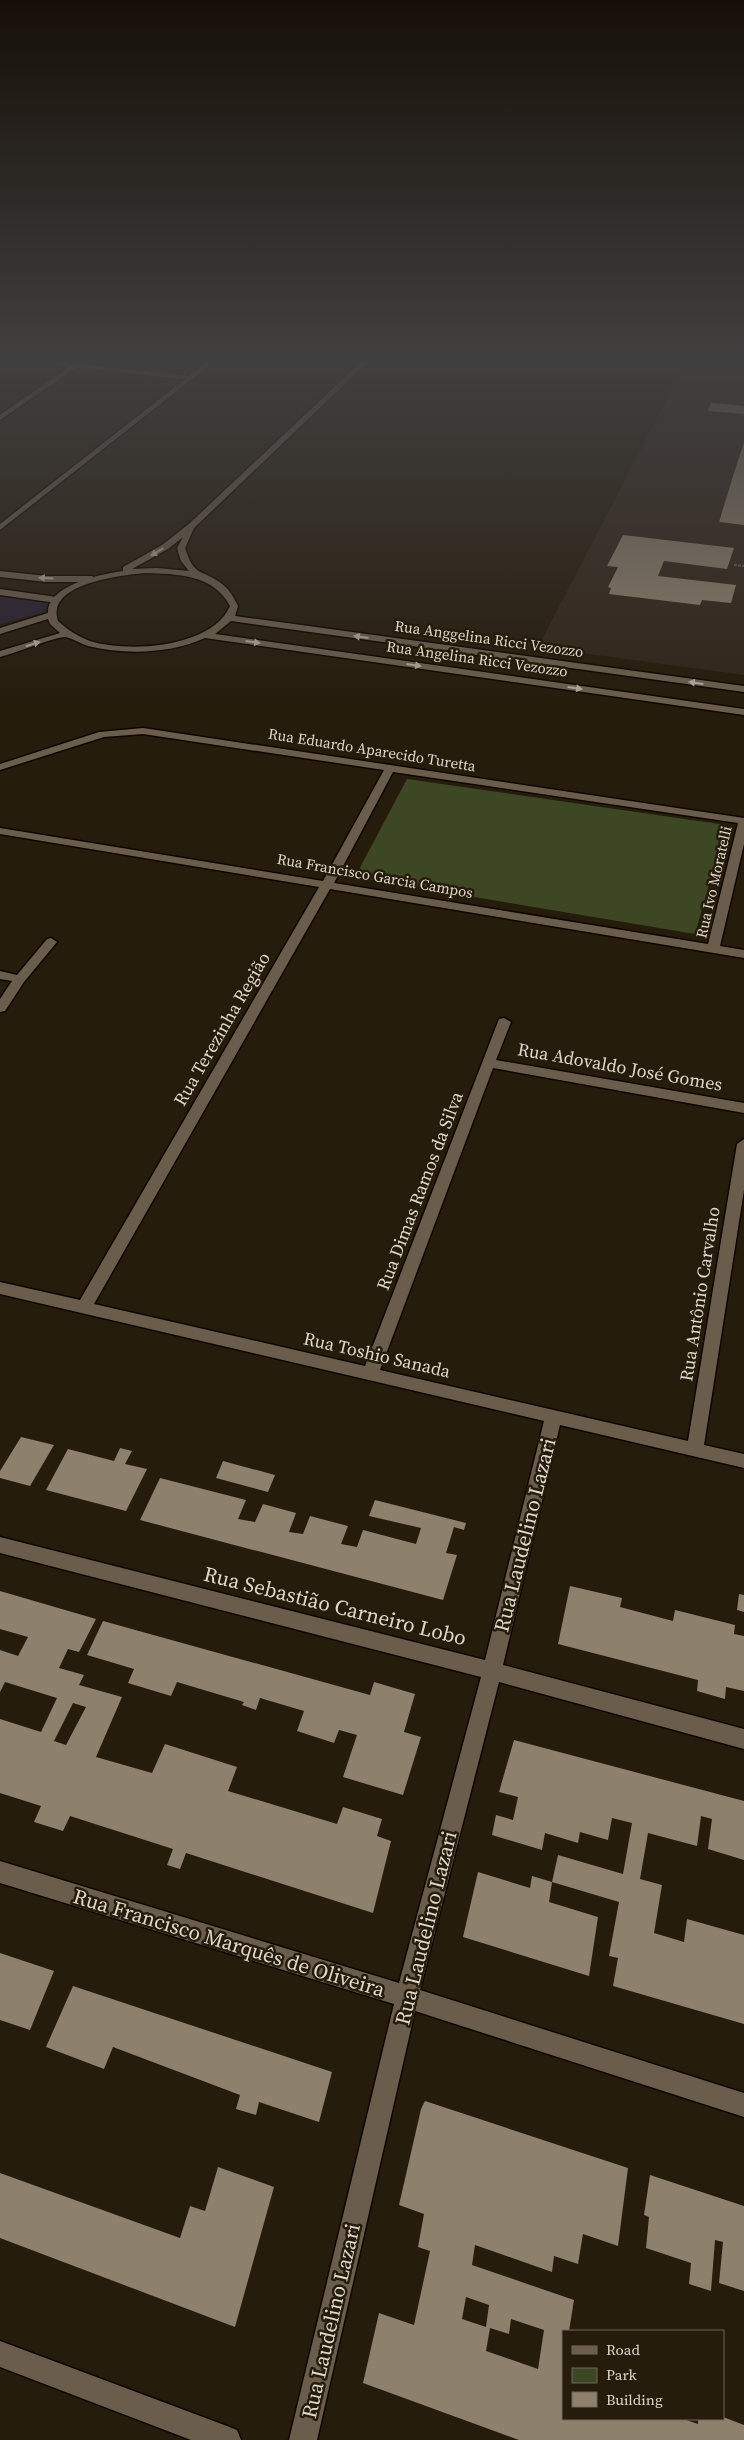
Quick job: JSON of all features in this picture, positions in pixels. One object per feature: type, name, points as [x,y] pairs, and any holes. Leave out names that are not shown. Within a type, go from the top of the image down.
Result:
[{"type":"street","points":[[0,528],[68,475]]},
{"type":"street","points":[[118,573],[165,547],[193,525],[246,475]]},
{"type":"street","points":[[193,525],[182,548],[185,561],[198,576]]},
{"type":"street","points":[[154,570],[198,576],[217,583],[230,594],[234,606],[229,618],[205,635],[175,644],[131,649],[98,645],[65,634],[58,628],[51,615],[57,600],[71,588],[92,579],[118,573],[154,570]]},
{"type":"street","points":[[0,574],[47,579],[92,579]]},
{"type":"street","points":[[0,592],[57,600]]},
{"type":"street","points":[[0,631],[51,615]]},
{"type":"street","name":"Rua Anggelina Ricci Vezozzo","points":[[229,618],[744,690]]},
{"type":"street","points":[[0,654],[65,634]]},
{"type":"street","name":"Rua Angelina Ricci Vezozzo","points":[[205,635],[744,712]]},
{"type":"street","name":"Rua Eduardo Aparecido Turetta","points":[[0,767],[103,734],[144,731],[744,821]]},
{"type":"street","name":"Rua Terezinha Região","points":[[84,1307],[327,884],[390,768]]},
{"type":"street","name":"Rua Ivo Moratelli","points":[[714,949],[744,821]]},
{"type":"street","name":"Rua Francisco Garcia Campos","points":[[0,831],[744,954]]},
{"type":"street","points":[[0,1008],[20,979],[51,942]]},
{"type":"street","points":[[0,975],[20,979]]},
{"type":"street","name":"Rua Dimas Ramos da Silva","points":[[370,1374],[490,1063],[504,1022]]},
{"type":"street","name":"Rua Adovaldo José Gomes","points":[[490,1063],[744,1108]]},
{"type":"street","name":"Rua Antônio Carvalho","points":[[695,1449],[744,1144]]},
{"type":"street","name":"Rua Toshio Sanada","points":[[0,1288],[744,1461]]},
{"type":"street","name":"Rua Laudelino Lazari","points":[[303,2440],[407,1997],[492,1671],[554,1416]]},
{"type":"street","name":"Rua Sebastião Carneiro Lobo","points":[[0,1545],[492,1671],[744,1739]]},
{"type":"street","name":"Rua Francisco Marquês de Oliveira","points":[[0,1872],[407,1997],[744,2105]]},
{"type":"street","points":[[0,2354],[227,2440]]},
{"type":"path","points":[[734,565],[744,566]]},
{"type":"shaded area","points":[[628,475],[744,475],[744,675],[538,647]]},
{"type":"shaded area","points":[[0,596],[49,602],[41,613],[0,624]]},
{"type":"green space","points":[[407,779],[726,825],[695,934],[355,877]]},
{"type":"building","points":[[733,475],[744,475],[744,525],[719,522]]},
{"type":"building","points":[[623,535],[734,548],[727,569],[664,561],[658,576],[736,585],[731,603],[702,600],[700,605],[609,594],[611,588],[608,587],[618,567],[607,566]]},
{"type":"building","points":[[21,1437],[54,1445],[30,1486],[0,1478],[0,1471]]},
{"type":"building","points":[[120,1448],[132,1451],[125,1464],[147,1469],[126,1511],[46,1490],[68,1449],[114,1461]]},
{"type":"building","points":[[223,1461],[275,1475],[268,1492],[216,1478]]},
{"type":"building","points":[[160,1478],[246,1500],[238,1519],[255,1522],[263,1504],[296,1513],[289,1532],[303,1534],[310,1516],[348,1526],[341,1544],[357,1547],[363,1530],[416,1544],[421,1528],[369,1516],[375,1500],[466,1523],[464,1530],[454,1527],[446,1553],[457,1555],[443,1600],[140,1520]]},
{"type":"building","points":[[570,1586],[622,1598],[620,1607],[673,1621],[675,1610],[735,1625],[734,1634],[744,1636],[744,1691],[726,1687],[725,1699],[697,1691],[698,1680],[558,1644]]},
{"type":"building","points":[[0,1591],[96,1619],[79,1652],[68,1649],[59,1668],[84,1675],[79,1685],[122,1697],[96,1757],[152,1773],[165,1744],[237,1767],[228,1791],[337,1824],[343,1807],[382,1819],[377,1836],[391,1841],[373,1913],[186,1853],[180,1869],[167,1865],[173,1849],[70,1816],[63,1831],[34,1822],[41,1806],[0,1793],[0,1719],[41,1732],[57,1698],[5,1682],[0,1692],[0,1650],[18,1656],[28,1637],[0,1629]],"holes":[[[73,1703],[86,1707],[66,1745],[54,1741]]]},
{"type":"building","points":[[739,1594],[744,1595],[744,1612],[737,1610]]},
{"type":"building","points":[[103,1621],[370,1695],[374,1682],[415,1694],[404,1732],[421,1737],[403,1795],[343,1777],[357,1735],[339,1730],[334,1743],[297,1731],[304,1711],[260,1698],[256,1710],[242,1705],[244,1702],[177,1682],[171,1696],[128,1683],[134,1669],[87,1655]]},
{"type":"building","points":[[514,1740],[744,1801],[744,1860],[708,1849],[712,1819],[701,1816],[697,1846],[648,1833],[640,1879],[662,1885],[654,1933],[684,1942],[687,1919],[744,1935],[744,2024],[613,1986],[618,1958],[609,1956],[619,1902],[552,1882],[558,1855],[623,1874],[632,1823],[612,1818],[608,1840],[580,1832],[578,1843],[545,1833],[542,1850],[492,1835],[496,1815],[513,1820],[518,1797],[499,1792]]},
{"type":"building","points":[[478,1872],[530,1888],[532,1876],[552,1882],[549,1902],[598,1917],[589,1976],[463,1937]]},
{"type":"building","points":[[0,1953],[54,1971],[30,2030],[0,2020]]},
{"type":"building","points":[[73,1986],[332,2072],[319,2122],[259,2102],[256,2115],[236,2109],[240,2095],[113,2047],[104,2069],[46,2047]]},
{"type":"building","points":[[425,2101],[628,2168],[618,2246],[583,2234],[578,2264],[554,2256],[552,2272],[475,2245],[472,2265],[574,2300],[569,2330],[562,2330],[562,2420],[686,2420],[698,2424],[698,2420],[724,2420],[724,2417],[744,2425],[744,2440],[519,2440],[363,2383],[379,2313],[414,2325],[430,2251],[418,2247],[424,2214],[399,2205],[421,2109]],"holes":[[[466,2297],[489,2305],[486,2327],[462,2319]],[[511,2319],[544,2330],[538,2369],[486,2351],[490,2328],[509,2334]]]},
{"type":"building","points":[[218,2167],[274,2187],[235,2327],[0,2238],[0,2173],[180,2238],[190,2206],[205,2211]]},
{"type":"building","points":[[650,2175],[744,2206],[744,2291],[719,2283],[723,2242],[715,2240],[711,2291],[689,2284],[691,2263],[646,2248],[649,2217],[644,2215]]}]
